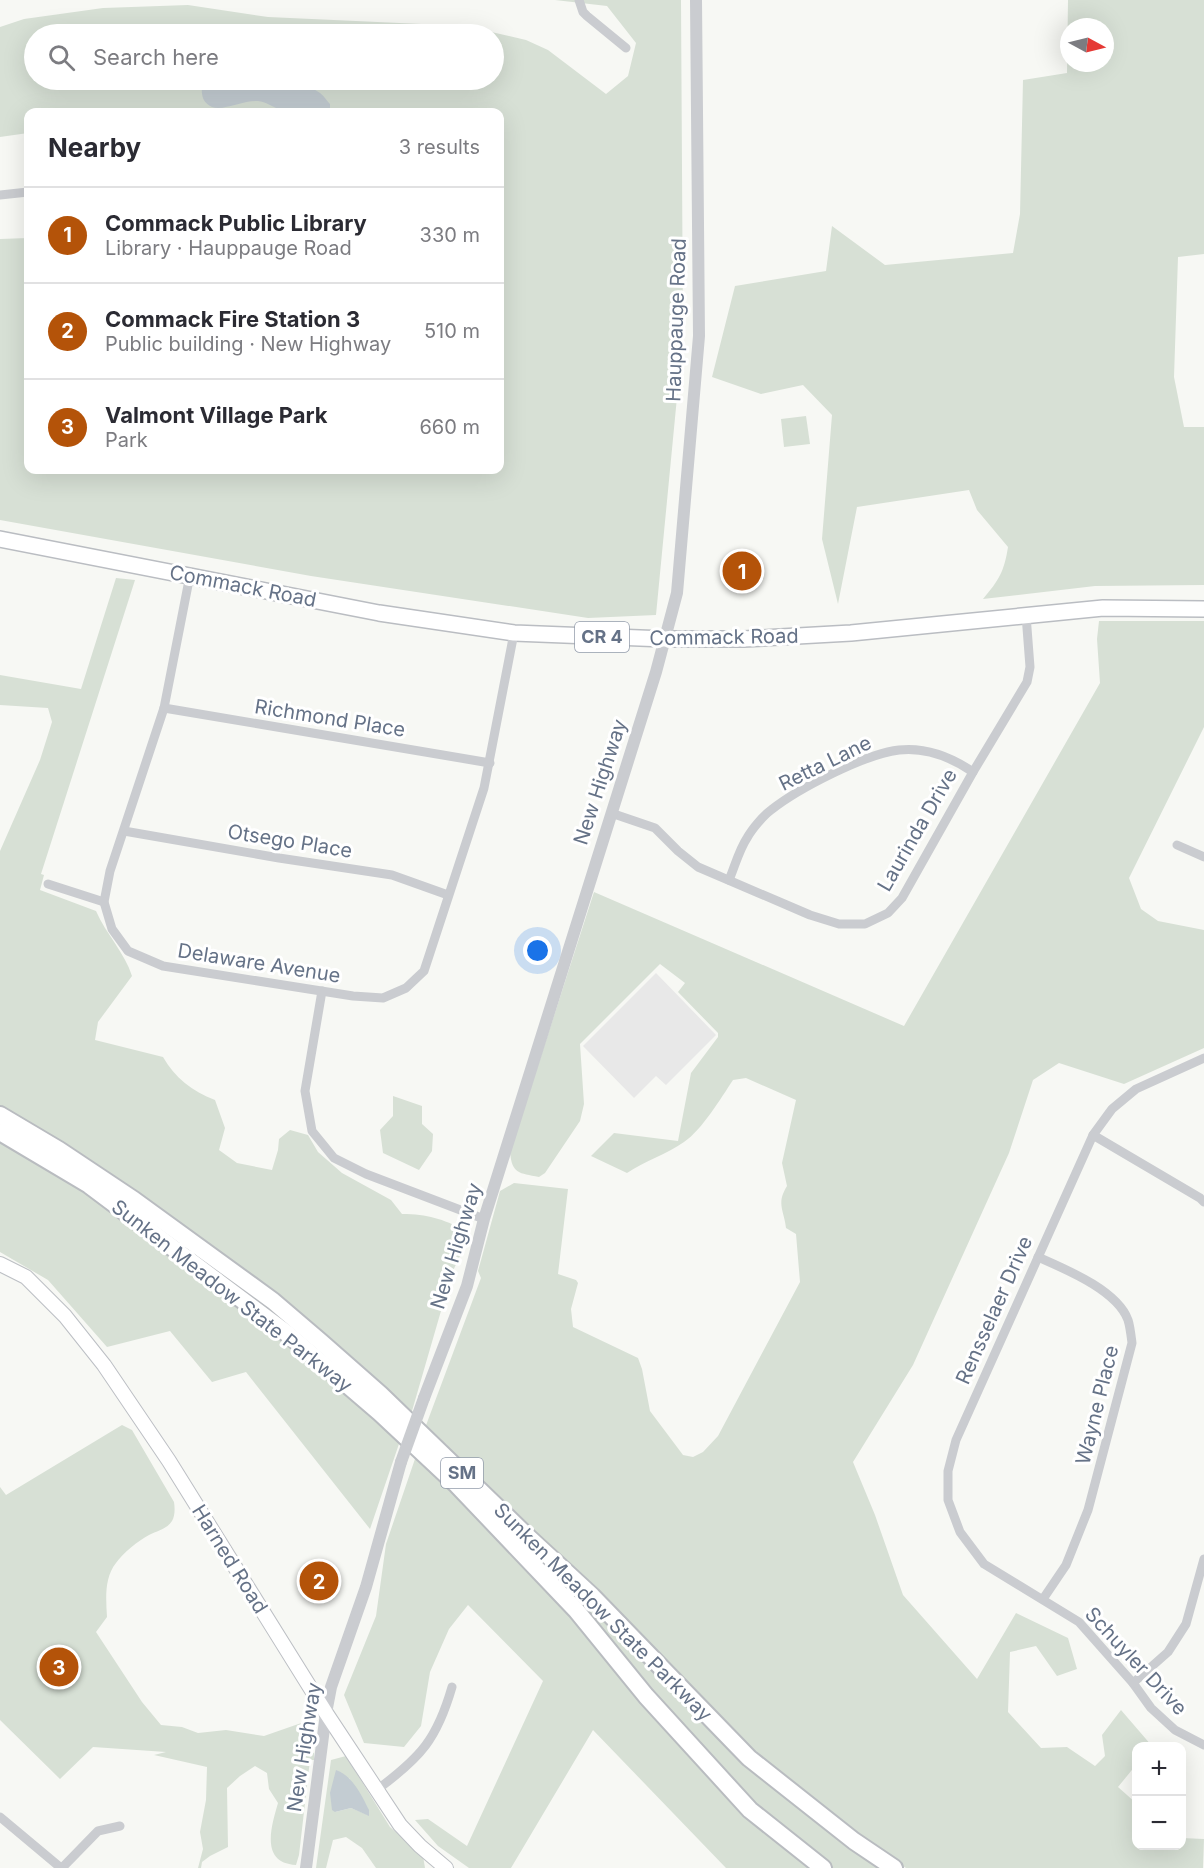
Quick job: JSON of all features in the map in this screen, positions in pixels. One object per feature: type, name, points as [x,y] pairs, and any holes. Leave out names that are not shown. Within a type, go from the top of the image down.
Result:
[{"type":"highway","name":"Sunken Meadow State Parkway","points":[[0,1115],[59,1150],[134,1200],[229,1268],[313,1335],[380,1394],[592,1596],[749,1758],[854,1841],[894,1868]]},
{"type":"highway","name":"Sunken Meadow State Parkway","points":[[0,1132],[89,1185],[289,1335],[380,1413],[457,1485],[576,1610],[654,1704],[750,1810],[823,1868]]},
{"type":"main road","name":"Commack Road","points":[[0,539],[379,613],[514,633],[665,639],[744,639],[851,633],[1103,608],[1204,609]]},
{"type":"main road","name":"Harned Road","points":[[0,1264],[26,1277],[65,1316],[104,1365],[169,1461],[326,1713],[400,1825],[446,1868]]},
{"type":"street","points":[[579,0],[583,12],[626,48]]},
{"type":"street","name":"Hauppauge Road","points":[[665,639],[677,593],[699,336],[696,0]]},
{"type":"street","points":[[0,195],[24,192]]},
{"type":"street","name":"Delaware Avenue","points":[[190,575],[164,708],[110,871],[104,902],[112,929],[128,951],[163,966],[322,991],[383,998],[406,988],[424,971],[481,798],[490,763],[514,633]]},
{"type":"street","name":"Laurinda Drive","points":[[611,813],[655,828],[698,867],[810,915],[839,924],[865,924],[888,913],[902,898],[1027,682],[1030,667],[1026,615]]},
{"type":"street","name":"New Highway","points":[[306,1868],[331,1687],[366,1587],[401,1462],[467,1286],[484,1219],[665,639]]},
{"type":"street","name":"Richmond Place","points":[[164,708],[490,763]]},
{"type":"street","name":"Retta Lane","points":[[729,880],[747,837],[770,811],[808,787],[872,756],[900,750],[921,750],[958,762],[973,772]]},
{"type":"street","name":"Otsego Place","points":[[124,831],[392,875],[448,895]]},
{"type":"street","points":[[1177,845],[1204,857]]},
{"type":"street","points":[[48,884],[104,902]]},
{"type":"street","points":[[322,991],[305,1091],[312,1131],[334,1158],[366,1174],[484,1219]]},
{"type":"street","name":"Rensselaer Drive","points":[[1043,1599],[984,1564],[960,1532],[948,1500],[948,1471],[956,1440],[1093,1135],[1112,1109],[1136,1089],[1204,1058]]},
{"type":"street","points":[[1093,1135],[1203,1198]]},
{"type":"street","name":"Wayne Place","points":[[1038,1257],[1081,1277],[1110,1296],[1128,1318],[1132,1343],[1088,1510],[1066,1565],[1043,1599]]},
{"type":"street","points":[[1133,1683],[1168,1652],[1186,1624],[1204,1559]]},
{"type":"street","name":"Schuyler Drive","points":[[1043,1599],[1079,1622],[1133,1683],[1151,1708],[1175,1730],[1204,1745]]},
{"type":"street","points":[[378,1789],[402,1771],[430,1741],[444,1714],[452,1687]]},
{"type":"street","points":[[2,1824],[61,1868],[98,1832],[120,1826]]},
{"type":"shaded area","points":[[555,0],[681,0],[683,335],[656,615],[588,618],[311,576],[0,520],[0,239],[24,238],[24,474],[504,474],[504,108],[24,108],[24,134],[0,137],[0,27],[24,19],[103,8],[188,5],[268,17],[421,24],[24,24],[24,90],[504,90],[504,35],[526,40],[548,50],[606,94],[628,76],[636,43],[607,6]]},
{"type":"shaded area","points":[[1068,0],[1204,0],[1204,254],[1178,257],[1174,377],[1184,427],[1204,427],[1204,585],[1095,586],[983,599],[1000,575],[1008,547],[977,510],[969,490],[857,507],[838,604],[822,539],[832,415],[803,385],[761,394],[712,377],[735,286],[826,271],[832,226],[885,265],[1013,253],[1020,214],[1023,80],[1067,72],[1114,72],[1114,18],[1068,18]]},
{"type":"shaded area","points":[[202,90],[315,90],[330,104],[330,108],[276,108],[258,101],[217,108],[205,102]]},
{"type":"shaded area","points":[[806,416],[810,444],[784,447],[781,419]]},
{"type":"shaded area","points":[[116,578],[135,580],[41,874],[44,875],[40,890],[96,911],[125,959],[132,976],[98,1022],[95,1040],[163,1057],[185,1083],[215,1100],[225,1128],[219,1150],[237,1163],[272,1170],[279,1139],[290,1130],[308,1135],[318,1152],[342,1173],[391,1200],[402,1214],[435,1218],[465,1230],[465,1245],[452,1273],[409,1415],[369,1375],[0,1108],[0,851],[40,760],[52,722],[48,708],[0,705],[0,675],[81,689]]},
{"type":"shaded area","points":[[1099,621],[1204,621],[1204,727],[1129,878],[1141,909],[1158,921],[1204,930],[1204,1048],[1124,1084],[1059,1063],[1033,1080],[1009,1153],[913,1365],[853,1462],[875,1515],[903,1595],[977,1679],[1016,1613],[1068,1638],[1077,1669],[1057,1676],[1036,1646],[1010,1652],[1008,1712],[1041,1748],[1067,1747],[1095,1766],[1105,1756],[1102,1735],[1121,1710],[1149,1742],[1132,1742],[1132,1770],[1118,1787],[1132,1799],[1132,1850],[1186,1850],[1186,1838],[1204,1839],[1203,1868],[906,1868],[882,1853],[779,1775],[450,1454],[447,1445],[425,1428],[481,1278],[478,1271],[500,1191],[514,1183],[568,1189],[558,1274],[576,1280],[578,1283],[571,1309],[573,1327],[638,1358],[650,1411],[683,1455],[693,1457],[703,1452],[718,1436],[800,1282],[796,1234],[786,1228],[781,1202],[787,1186],[782,1163],[796,1100],[746,1078],[733,1080],[698,1130],[670,1150],[627,1173],[591,1156],[614,1133],[678,1141],[691,1073],[718,1037],[718,1033],[678,992],[685,983],[660,964],[580,1044],[584,1104],[580,1121],[545,1173],[539,1177],[515,1169],[510,1152],[594,892],[904,1026],[1100,683],[1097,639]]},
{"type":"shaded area","points":[[656,973],[716,1035],[666,1085],[656,1076],[634,1098],[583,1046]]},
{"type":"shaded area","points":[[393,1096],[422,1106],[422,1124],[433,1134],[432,1151],[419,1170],[383,1153],[380,1130],[393,1116]]},
{"type":"shaded area","points":[[0,1140],[104,1205],[218,1287],[401,1438],[370,1529],[246,1372],[212,1382],[170,1331],[107,1347],[48,1280],[0,1252]]},
{"type":"shaded area","points":[[122,1425],[132,1430],[174,1502],[175,1509],[172,1521],[167,1526],[140,1540],[112,1569],[106,1596],[107,1617],[96,1632],[142,1702],[161,1725],[182,1727],[198,1733],[226,1730],[264,1736],[307,1721],[314,1730],[311,1752],[314,1753],[314,1760],[310,1760],[296,1865],[285,1863],[277,1858],[273,1851],[271,1833],[278,1803],[269,1789],[267,1773],[255,1766],[227,1788],[228,1847],[210,1856],[202,1862],[201,1868],[198,1868],[203,1849],[200,1832],[206,1800],[207,1767],[154,1755],[166,1752],[93,1747],[60,1779],[0,1720],[0,1487],[6,1495]]},
{"type":"shaded area","points":[[417,1453],[531,1569],[665,1730],[718,1786],[811,1868],[726,1868],[593,1730],[511,1868],[469,1868],[438,1846],[415,1820],[428,1819],[467,1846],[543,1681],[468,1605],[449,1629],[430,1672],[421,1726],[404,1747],[364,1743],[344,1695],[376,1616],[386,1544]]},
{"type":"shaded area","points":[[560,1576],[753,1766],[884,1868],[832,1868],[807,1849],[735,1785],[555,1581]]},
{"type":"shaded area","points":[[346,1756],[390,1827],[423,1856],[425,1868],[376,1868],[362,1848],[346,1837],[333,1840],[326,1868],[316,1868],[331,1760]],"holes":[[[349,1778],[368,1815],[351,1808],[335,1812]]]},
{"type":"shaded area","points":[[336,1770],[347,1776],[356,1787],[369,1810],[369,1816],[351,1808],[335,1812],[332,1810],[330,1793]]},
{"type":"place","name":"Commack Public Library","points":[[742,571]]},
{"type":"place","name":"Commack Fire Station 3","points":[[319,1581]]},
{"type":"place","name":"Valmont Village Park","points":[[59,1667]]}]
